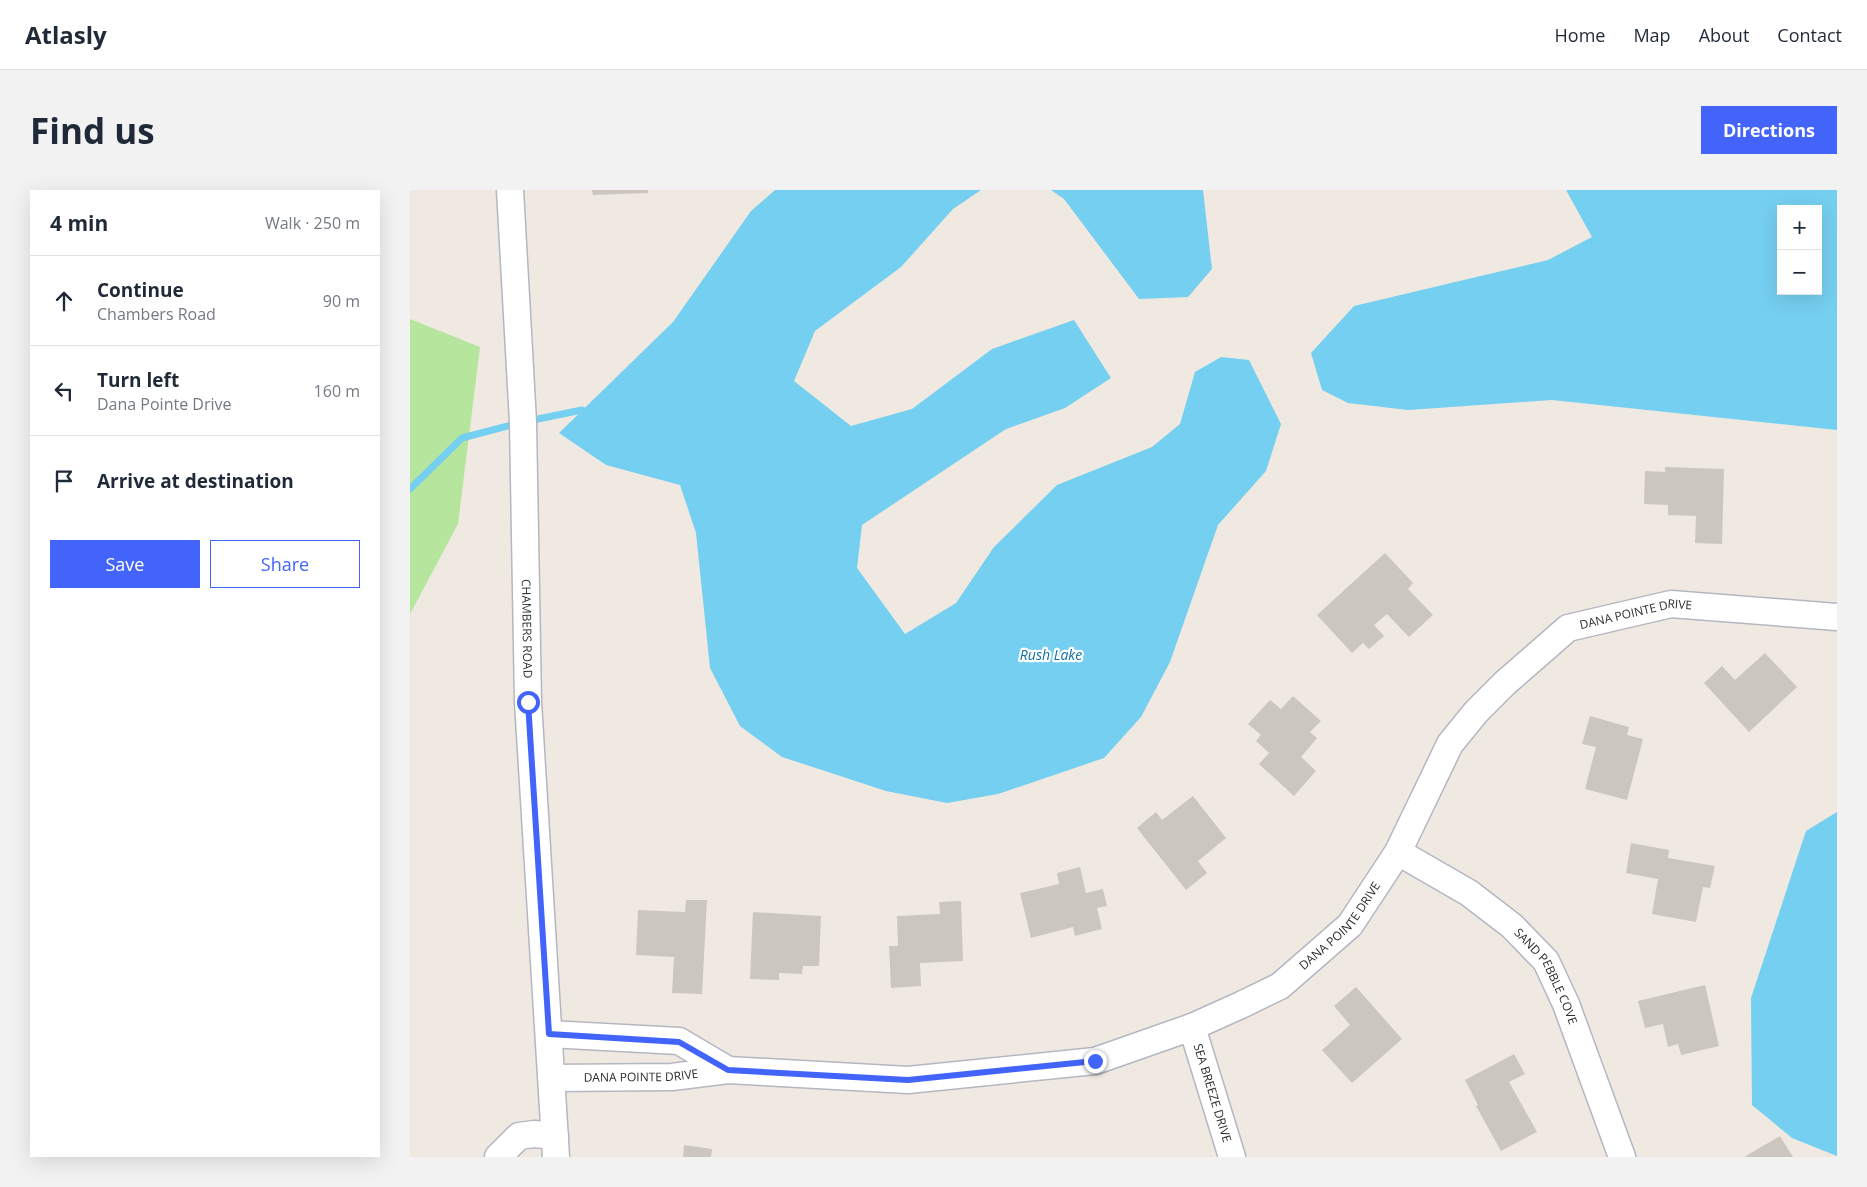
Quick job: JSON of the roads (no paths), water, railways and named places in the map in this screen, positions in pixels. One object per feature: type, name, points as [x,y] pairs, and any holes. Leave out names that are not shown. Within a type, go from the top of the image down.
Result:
[{"type":"street","name":"CHAMBERS ROAD","points":[[510,190],[523,422],[528,702],[556,1147]]},
{"type":"street","name":"DANA POINTE DRIVE","points":[[552,1078],[672,1077],[728,1070],[908,1080],[1095,1061],[1192,1027],[1241,1006],[1280,986],[1350,925],[1398,852],[1450,744],[1476,712],[1568,628],[1671,604],[1837,617]]},
{"type":"street","name":"SAND PEBBLE COVE","points":[[1398,852],[1469,892],[1512,926],[1546,961],[1566,1004],[1622,1157]]},
{"type":"street","name":"SEA BREEZE DRIVE","points":[[1192,1027],[1232,1157]]},
{"type":"street","name":"DANA POINTE DRIVE","points":[[549,1034],[679,1042],[728,1070]]},
{"type":"street","points":[[498,1157],[519,1136],[534,1134],[556,1147]]},
{"type":"water","name":"Rush Lake","points":[[775,190],[981,190],[953,209],[901,267],[815,331],[794,381],[851,426],[912,409],[992,349],[1074,320],[1111,378],[1065,408],[1006,429],[862,525],[857,568],[905,634],[956,603],[994,547],[1057,485],[1152,447],[1180,424],[1195,372],[1221,357],[1249,360],[1281,424],[1266,471],[1218,525],[1170,662],[1141,717],[1104,758],[998,794],[947,803],[886,791],[782,757],[740,726],[710,668],[696,533],[680,485],[606,465],[559,433],[673,322],[751,211]]},
{"type":"water","points":[[1051,190],[1203,190],[1212,269],[1188,297],[1139,299],[1064,199]]},
{"type":"water","points":[[1566,190],[1837,190],[1837,430],[1552,400],[1408,410],[1348,403],[1322,390],[1311,353],[1354,306],[1548,260],[1592,237]]},
{"type":"water","points":[[1837,812],[1837,1156],[1792,1138],[1752,1105],[1751,998],[1806,831]]},
{"type":"waterway","points":[[410,489],[462,438],[523,422],[582,410]]}]
